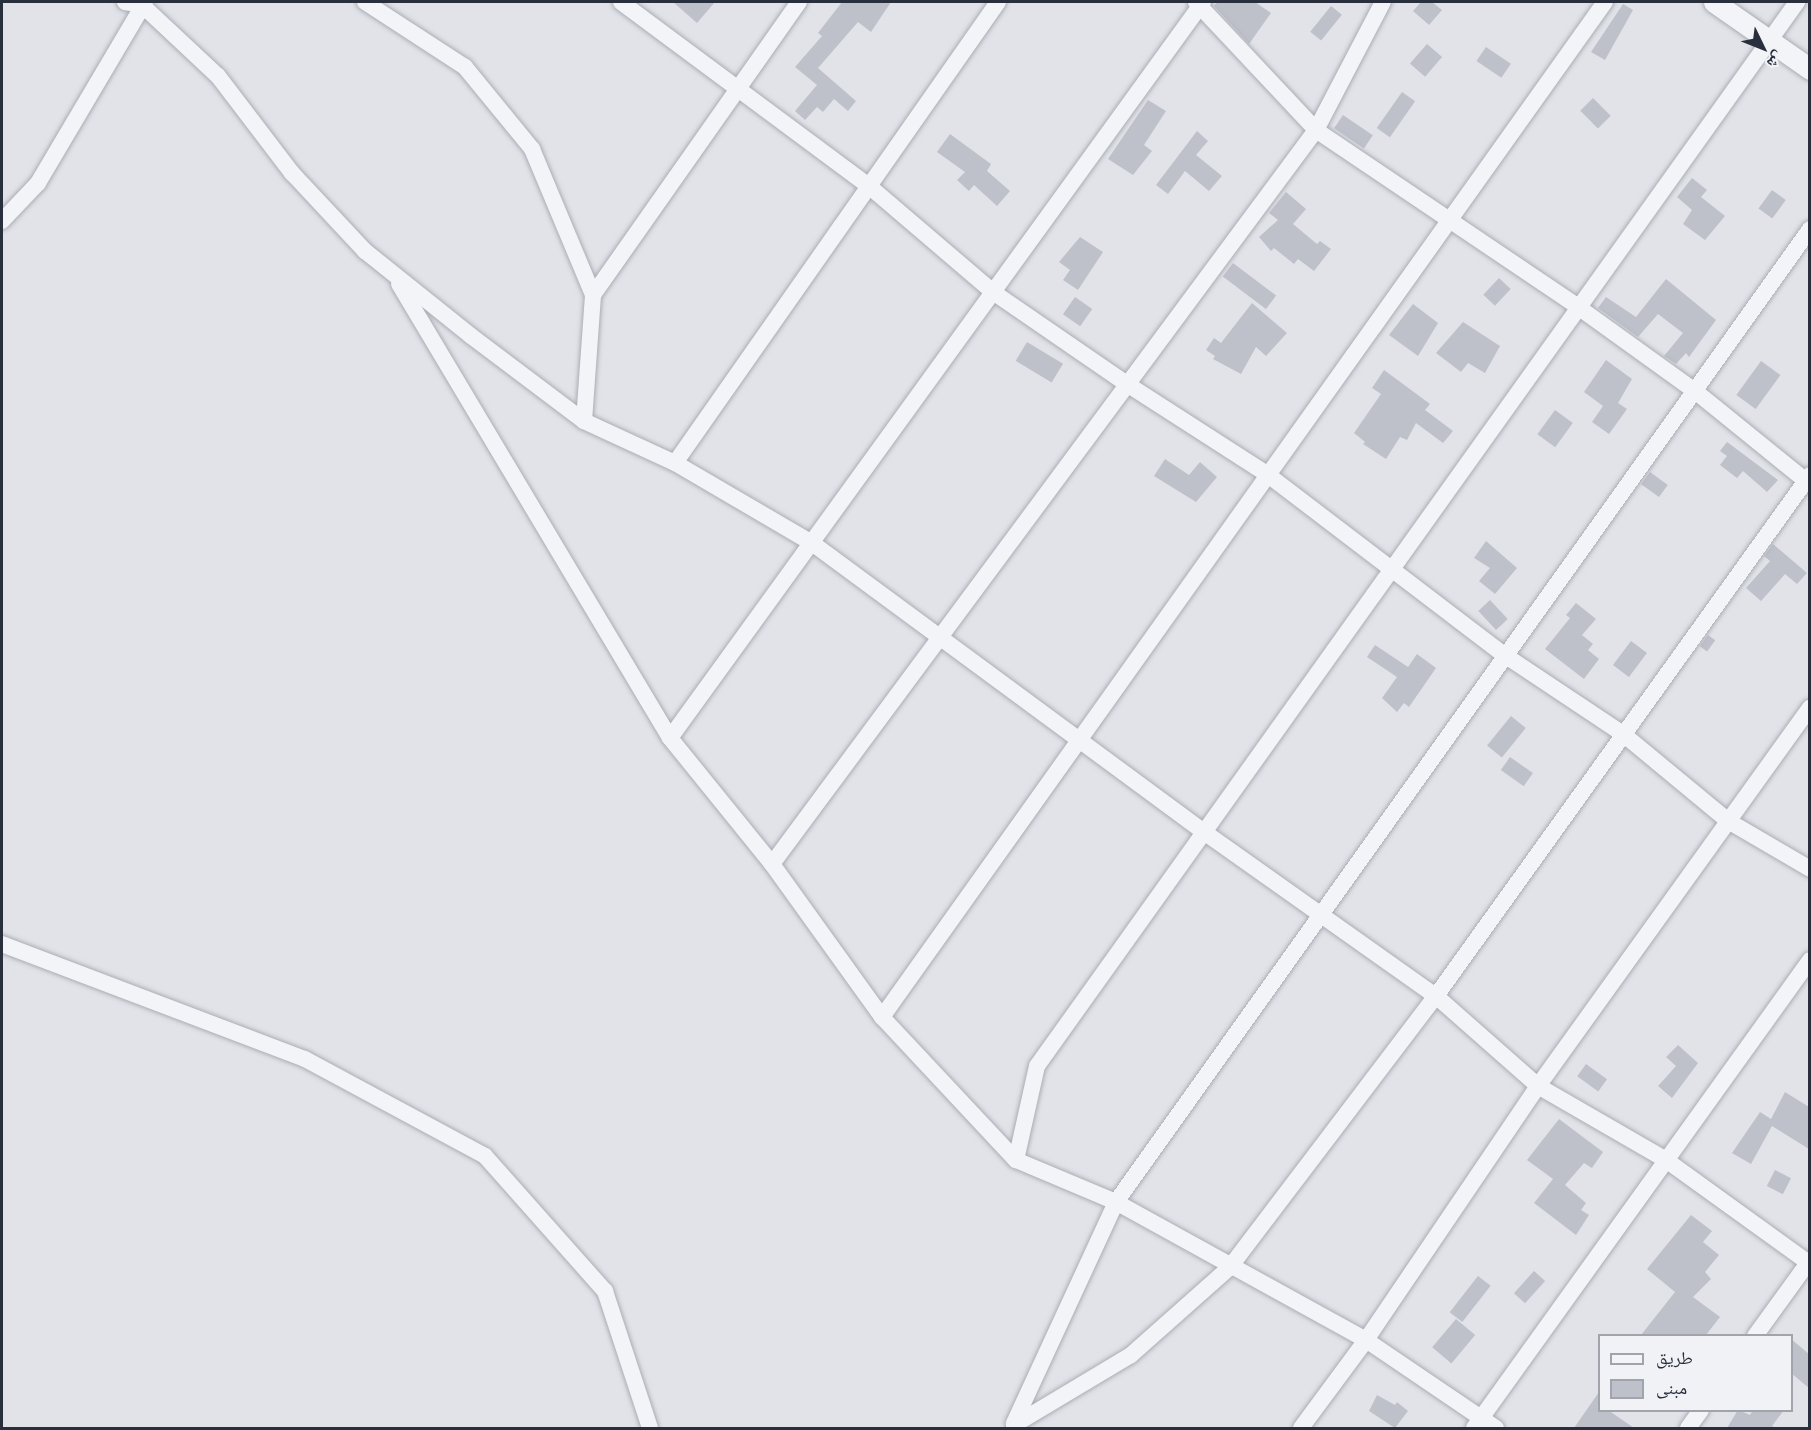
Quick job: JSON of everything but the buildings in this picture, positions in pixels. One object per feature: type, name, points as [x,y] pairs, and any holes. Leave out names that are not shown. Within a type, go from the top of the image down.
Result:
[{"type":"street","points":[[125,2],[143,3],[218,76],[292,173],[365,251],[584,421],[675,463],[812,543],[1204,832],[1322,913],[1436,996],[1538,1086],[1666,1160],[1809,1262],[1756,1334]]},
{"type":"street","points":[[365,2],[465,67],[531,149],[593,295],[584,421]]},
{"type":"street","points":[[621,2],[869,186],[993,292],[1127,384],[1268,475],[1506,656],[1623,734],[1728,821],[1809,869]]},
{"type":"street","points":[[593,295],[799,2]]},
{"type":"street","points":[[675,463],[998,2]]},
{"type":"street","points":[[670,738],[1200,2],[1316,130],[1578,307],[1695,392],[1808,480],[1436,996],[1230,1267],[1131,1355],[1015,1427]]},
{"type":"street","points":[[772,864],[1316,130],[1383,2]]},
{"type":"street","points":[[882,1017],[1605,2]]},
{"type":"street","points":[[1714,2],[1809,69]]},
{"type":"street","points":[[1016,1160],[1037,1066],[1797,2]]},
{"type":"street","points":[[2,221],[38,183],[143,3]]},
{"type":"street","points":[[1015,1427],[1116,1202],[1809,229]]},
{"type":"street","points":[[393,273],[670,738],[772,864],[882,1017],[1016,1160],[1116,1202],[1230,1267],[1366,1340],[1478,1424],[1496,1428]]},
{"type":"street","points":[[1301,1428],[1366,1340],[1538,1086],[1809,708]]},
{"type":"street","points":[[2,945],[305,1059],[485,1156],[605,1291],[650,1428]]},
{"type":"street","points":[[1478,1424],[1809,960]]},
{"type":"street","points":[[1688,1428],[1700,1412]]}]
